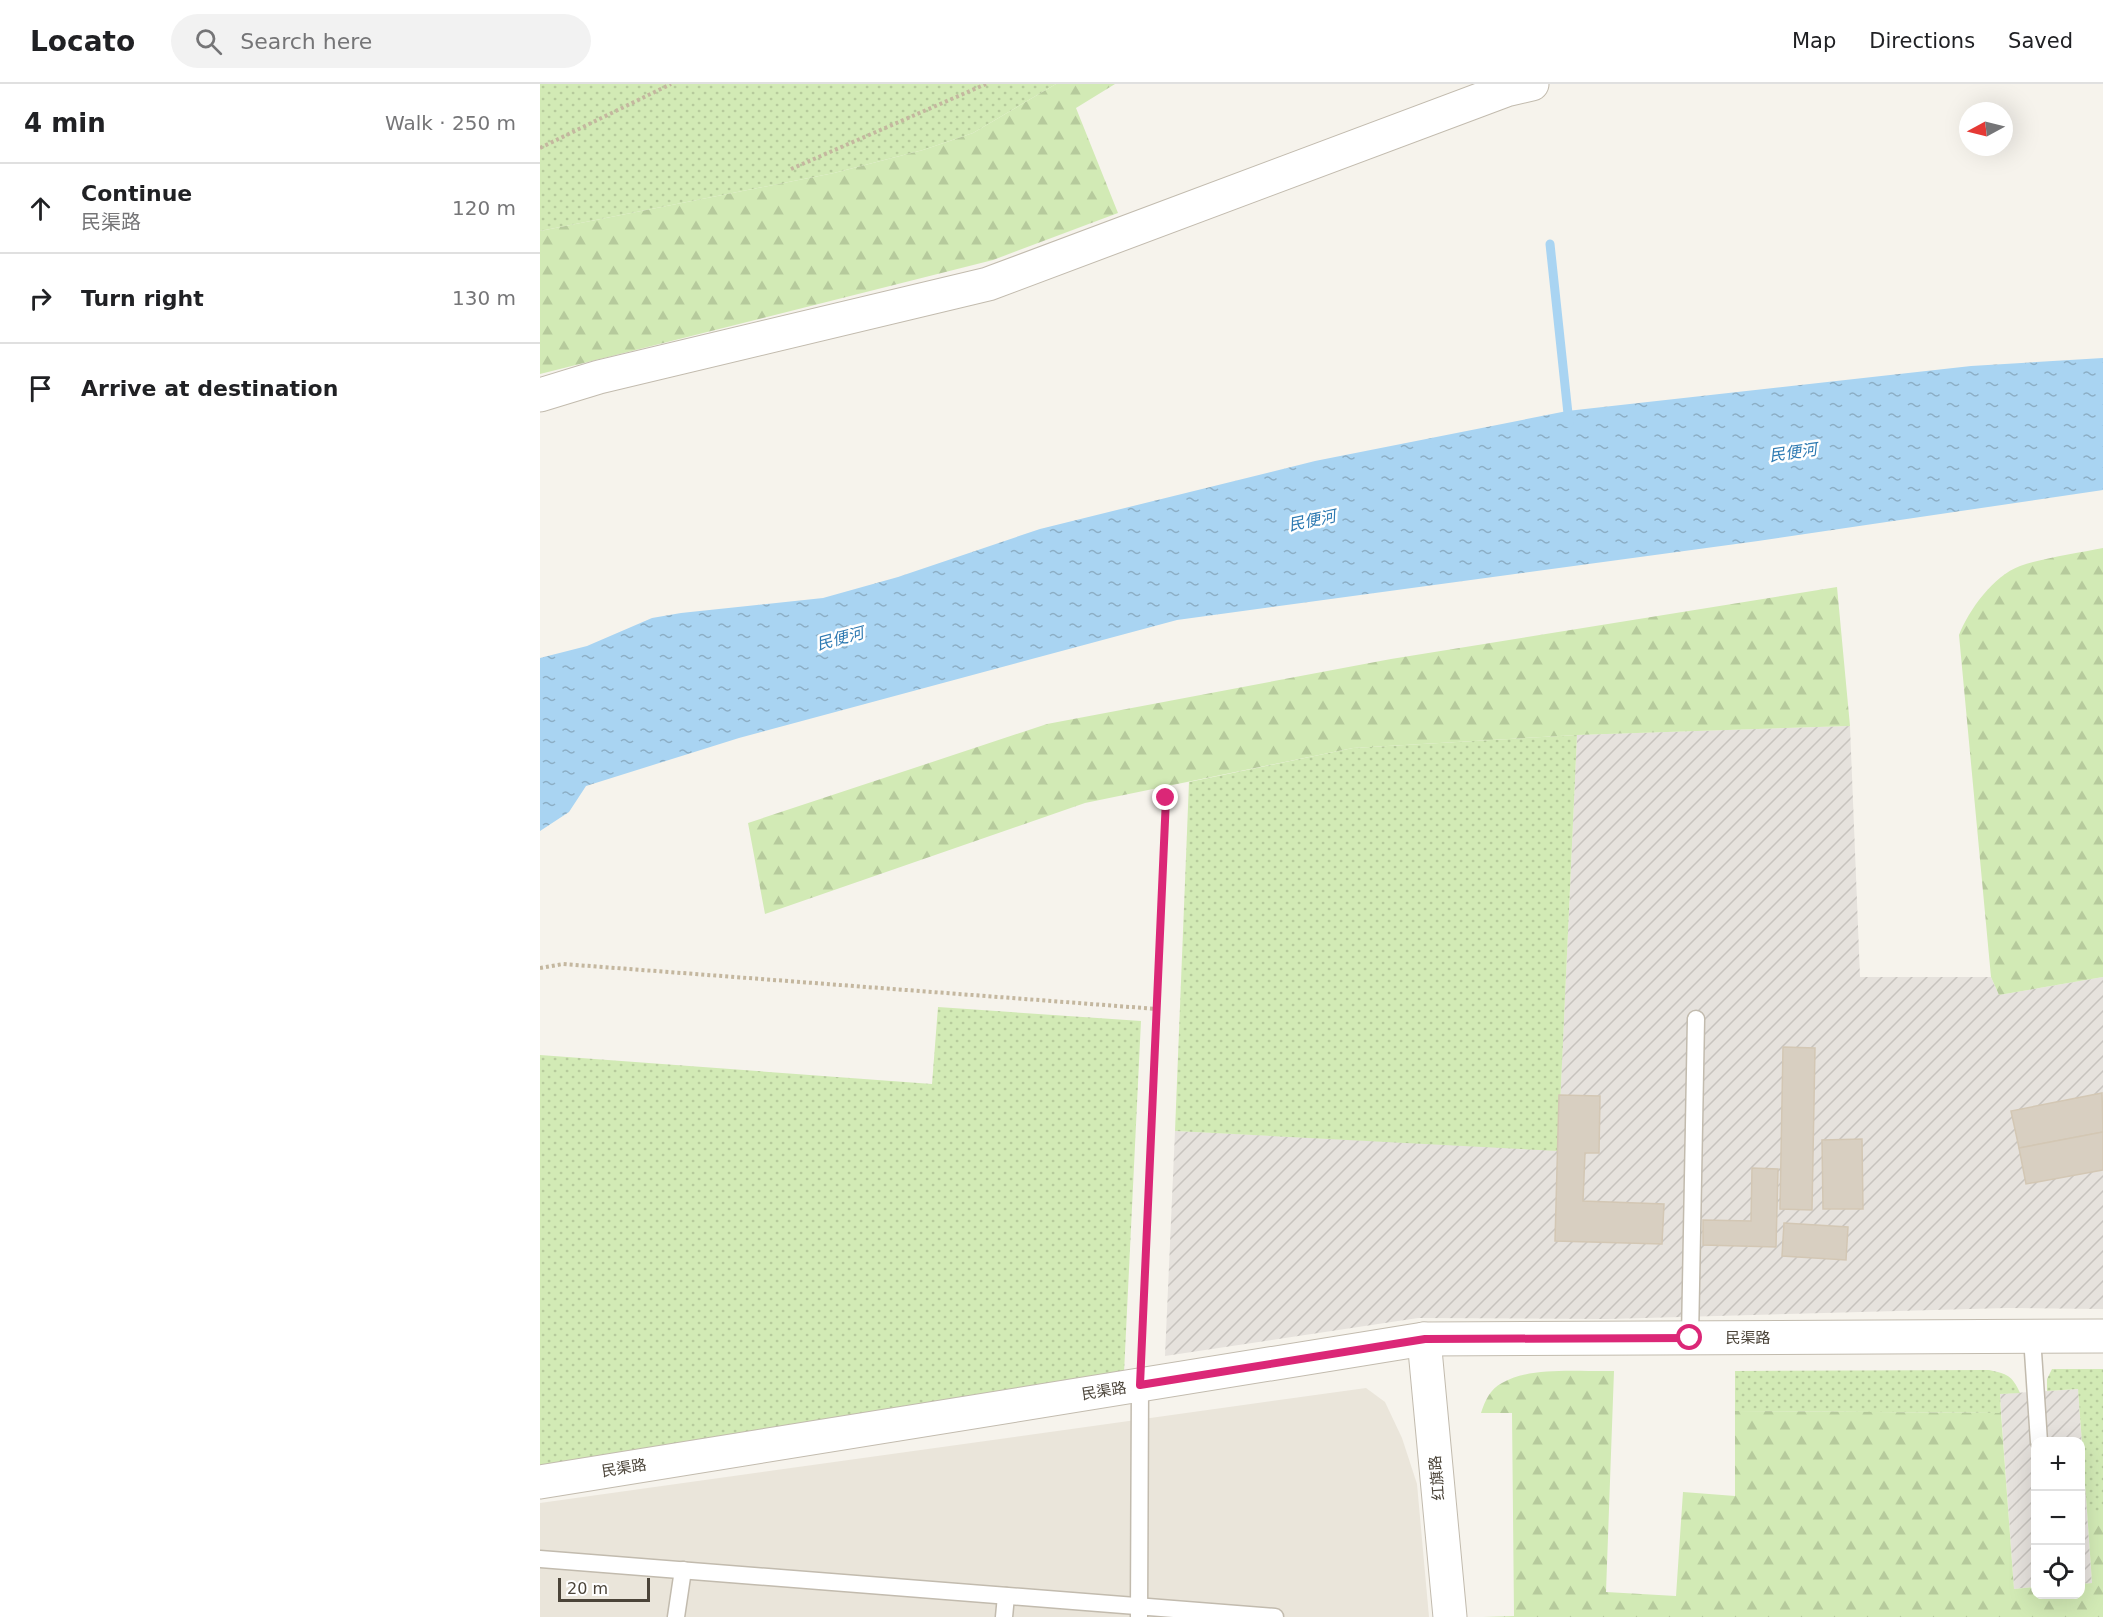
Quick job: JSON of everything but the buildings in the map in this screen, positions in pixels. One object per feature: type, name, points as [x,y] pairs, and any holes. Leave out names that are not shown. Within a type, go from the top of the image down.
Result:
[{"type":"street","points":[[540,395],[610,374],[988,284],[1506,90],[1532,84]]},
{"type":"street","name":"民渠路","points":[[540,1482],[1425,1339],[2103,1336]]},
{"type":"street","name":"红旗路","points":[[1425,1339],[1450,1617]]},
{"type":"lane","points":[[1690,1338],[1696,1018]]},
{"type":"lane","points":[[2032,1337],[2039,1437]]},
{"type":"lane","points":[[1139,1612],[1140,1385]]},
{"type":"lane","points":[[540,1559],[1006,1596],[1139,1612],[1275,1617]]},
{"type":"lane","points":[[676,1617],[683,1570]]},
{"type":"lane","points":[[1004,1617],[1006,1596]]},
{"type":"path","points":[[540,148],[671,84]]},
{"type":"path","points":[[792,169],[986,84]]},
{"type":"path","points":[[1140,1385],[1166,798]]},
{"type":"path","points":[[540,968],[563,964],[1157,1009]]},
{"type":"shaded area","points":[[1850,726],[1860,977],[1991,977],[1999,995],[2103,977],[2103,1309],[2007,1308],[1608,1319],[1418,1318],[1165,1356],[1175,1131],[1558,1150],[1577,735]]},
{"type":"shaded area","points":[[1366,1388],[1385,1402],[1402,1438],[1417,1484],[1429,1617],[540,1617],[540,1503]]},
{"type":"shaded area","points":[[2078,1389],[2081,1437],[2031,1437],[2031,1587],[2014,1589],[2000,1394]]},
{"type":"shaded area","points":[[2085,1486],[2092,1583],[2085,1584]]},
{"type":"green space","points":[[540,84],[1056,84],[973,133],[923,150],[834,173],[540,231]]},
{"type":"green space","points":[[1056,84],[1115,84],[1076,108],[1118,213],[993,260],[540,374],[540,231],[834,173],[923,150],[973,133]]},
{"type":"green space","points":[[2103,548],[2103,977],[1999,995],[1991,977],[1959,635],[1983,595],[2000,577],[2020,566]]},
{"type":"green space","points":[[1837,587],[1850,726],[1577,735],[1353,748],[1085,803],[765,914],[748,823],[1047,724],[1391,659]]},
{"type":"green space","points":[[1577,735],[1558,1151],[1175,1131],[1189,782],[1353,748]]},
{"type":"green space","points":[[938,1007],[1141,1021],[1124,1373],[540,1466],[540,1055],[932,1084]]},
{"type":"green space","points":[[2052,1369],[2103,1369],[2103,1511],[2087,1511],[2085,1437],[2082,1437],[2078,1389],[2047,1391],[2047,1379]]},
{"type":"green space","points":[[1989,1370],[2008,1376],[2020,1393],[2000,1394],[2001,1413],[1735,1411],[1735,1371]]},
{"type":"green space","points":[[1556,1371],[1614,1371],[1606,1592],[1676,1596],[1683,1492],[1735,1496],[1735,1411],[2001,1413],[2014,1589],[2031,1587],[2031,1599],[2085,1599],[2085,1584],[2092,1583],[2087,1511],[2103,1511],[2103,1617],[1483,1617],[1514,1616],[1512,1413],[1481,1413],[1491,1392],[1498,1386],[1527,1374]]},
{"type":"water","name":"民便河","points":[[2103,358],[2103,490],[1758,541],[1177,620],[739,738],[586,786],[569,812],[540,831],[540,658],[587,646],[652,618],[823,598],[898,577],[1040,529],[1315,461],[1567,411],[1971,366]]},
{"type":"waterway","points":[[1550,244],[1569,423]]},
{"type":"route","points":[[1166,798],[1140,1385],[1425,1339],[1690,1338]]}]
